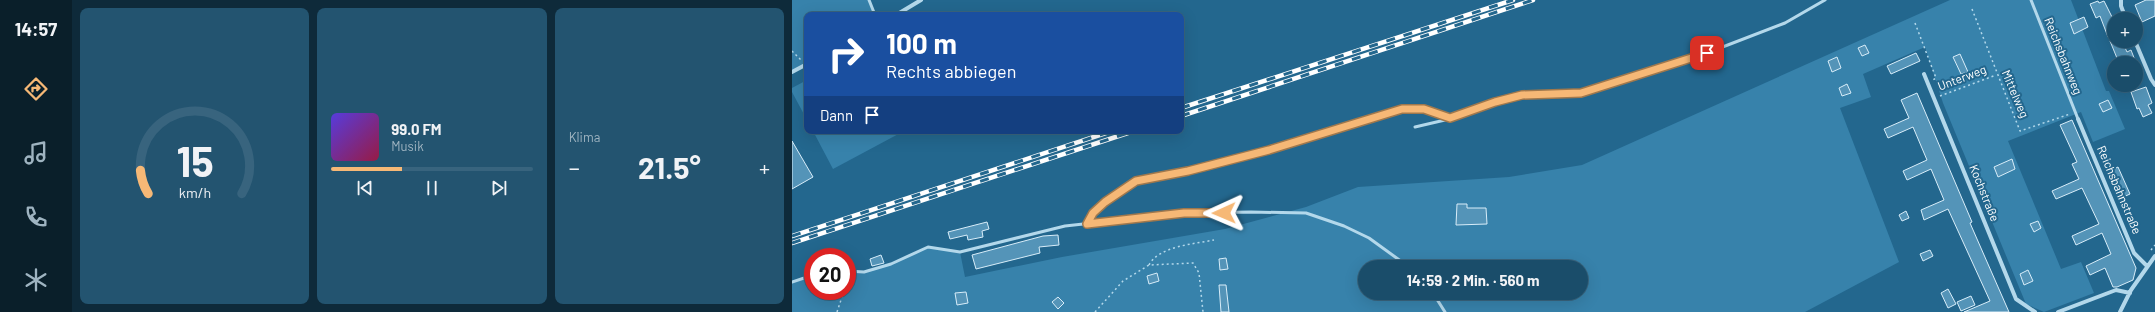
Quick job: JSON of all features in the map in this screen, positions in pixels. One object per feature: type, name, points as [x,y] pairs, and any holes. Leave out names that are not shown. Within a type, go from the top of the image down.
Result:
[{"type":"street","points":[[901,12],[921,0]]},
{"type":"street","points":[[2122,0],[2121,6],[2123,12]]},
{"type":"street","points":[[2138,48],[2155,85]]},
{"type":"street","points":[[792,72],[804,66]]},
{"type":"street","name":"Kochstraße","points":[[1924,74],[2016,299],[2035,312]]},
{"type":"street","name":"Reichsbahnstraße","points":[[2078,119],[2134,253],[2147,266]]},
{"type":"street","points":[[2120,312],[2130,293],[2155,256]]},
{"type":"street","points":[[2058,312],[2116,290],[2130,293]]},
{"type":"lane","points":[[869,0],[874,12]]},
{"type":"lane","points":[[1415,128],[1450,118],[1495,102],[1522,95],[1581,93],[1692,58],[1786,23],[1825,0]]},
{"type":"lane","name":"Reichsbahnweg","points":[[2031,0],[2078,119]]},
{"type":"lane","points":[[1087,224],[1093,213],[1105,202],[1136,181],[1188,171],[1269,150],[1402,109],[1424,109],[1450,118]]},
{"type":"lane","points":[[856,272],[864,272],[891,264],[928,247],[960,252],[1065,226],[1184,213],[1306,213],[1344,226],[1369,238],[1399,260]]},
{"type":"lane","points":[[792,282],[804,278]]},
{"type":"lane","points":[[1437,300],[1445,312]]},
{"type":"path","name":"Mittelweg","points":[[1972,9],[2020,131],[2075,112]]},
{"type":"path","points":[[1915,22],[1936,78],[1927,82]]},
{"type":"path","points":[[792,51],[804,63]]},
{"type":"path","name":"Unterweg","points":[[1934,98],[1997,75]]},
{"type":"path","points":[[1149,265],[1152,259],[1164,251],[1214,240]]},
{"type":"path","points":[[1095,312],[1123,281],[1149,265],[1193,263],[1198,273],[1203,312]]},
{"type":"path","points":[[837,312],[841,300]]},
{"type":"shaded area","points":[[792,0],[869,0],[874,12],[804,12],[804,66],[792,72]]},
{"type":"shaded area","points":[[1950,0],[2071,0],[2106,91],[2109,92],[2125,129],[2093,142],[2081,112],[2008,141],[2061,269],[2081,262],[2094,293],[2044,312],[2026,304],[1943,103],[1925,47],[1863,74],[1871,97],[1840,108],[1899,262],[1805,312],[792,312],[792,282],[804,278],[804,300],[856,300],[856,272],[864,272],[891,264],[928,247],[960,252],[965,277],[1062,257],[1225,229],[1306,207],[1358,187],[1509,177],[1582,165]]},
{"type":"shaded area","points":[[804,82],[804,114],[792,92],[792,88]]},
{"type":"shaded area","points":[[815,134],[898,134],[833,169]]},
{"type":"building","points":[[2146,0],[2155,0],[2155,16],[2143,22],[2143,12],[2138,12],[2135,5]]},
{"type":"building","points":[[2098,1],[2099,3],[2104,1],[2110,12],[2107,12],[2107,34],[2100,16],[2096,18],[2090,4]]},
{"type":"building","points":[[2084,17],[2088,27],[2074,34],[2070,23]]},
{"type":"building","points":[[1865,45],[1869,53],[1862,56],[1858,48]]},
{"type":"building","points":[[2113,48],[2125,48],[2127,52],[2131,50],[2133,56],[2116,56]]},
{"type":"building","points":[[1916,53],[1920,61],[1891,74],[1887,66]]},
{"type":"building","points":[[1960,54],[1968,72],[1961,74],[1953,57]]},
{"type":"building","points":[[1837,57],[1841,68],[1832,72],[1828,61]]},
{"type":"building","points":[[1847,84],[1851,93],[1842,96],[1839,88]]},
{"type":"building","points":[[2146,87],[2152,103],[2148,105],[2152,113],[2143,117],[2139,108],[2137,109],[2131,92],[2143,92],[2143,88]]},
{"type":"building","points":[[1917,93],[1972,222],[1970,223],[2009,312],[1964,312],[1990,301],[1948,209],[1924,220],[1921,210],[1944,200],[1931,169],[1907,180],[1903,171],[1927,160],[1913,127],[1888,138],[1884,129],[1909,118],[1901,100]]},
{"type":"building","points":[[2108,100],[2112,108],[2103,112],[2099,104]]},
{"type":"building","points":[[2072,120],[2136,268],[2133,280],[2117,287],[2113,287],[2105,268],[2090,275],[2086,266],[2111,254],[2102,233],[2076,245],[2072,236],[2099,224],[2082,188],[2056,199],[2052,191],[2079,179],[2072,164],[2077,162],[2060,125]]},
{"type":"building","points":[[792,141],[813,177],[792,189]]},
{"type":"building","points":[[2012,159],[2015,169],[1998,177],[1994,167]]},
{"type":"building","points":[[2118,167],[2130,194],[2121,198],[2110,171]]},
{"type":"building","points":[[1457,204],[1467,204],[1467,208],[1486,208],[1487,224],[1456,225]]},
{"type":"building","points":[[1906,211],[1909,218],[1902,221],[1899,215]]},
{"type":"building","points":[[2038,221],[2041,228],[2034,232],[2030,224]]},
{"type":"building","points":[[987,222],[989,229],[982,231],[983,237],[968,240],[967,235],[950,239],[948,232]]},
{"type":"building","points":[[1058,235],[1059,245],[1039,247],[1040,253],[976,269],[972,255],[1043,236]]},
{"type":"building","points":[[1930,250],[1933,256],[1923,261],[1920,254]]},
{"type":"building","points":[[881,255],[884,263],[872,266],[870,259]]},
{"type":"building","points":[[1226,258],[1228,269],[1220,270],[1219,259]]},
{"type":"building","points":[[2028,270],[2033,281],[2024,285],[2020,274]]},
{"type":"building","points":[[1157,273],[1159,281],[1149,284],[1147,276]]},
{"type":"building","points":[[1219,285],[1226,285],[1229,312],[1221,312]]},
{"type":"building","points":[[1948,289],[1956,304],[1948,308],[1941,293]]},
{"type":"building","points":[[966,292],[968,303],[957,305],[955,293]]},
{"type":"building","points":[[1971,296],[1975,305],[1961,311],[1957,302]]},
{"type":"building","points":[[1058,297],[1064,303],[1058,309],[1052,302]]},
{"type":"railway","points":[[1184,107],[1513,0]]},
{"type":"railway","points":[[1184,115],[1533,0]]},
{"type":"railway","points":[[792,236],[1103,134]]},
{"type":"railway","points":[[792,243],[1125,134]]},
{"type":"route","points":[[1224,213],[1184,213],[1087,224],[1093,213],[1105,202],[1136,181],[1188,171],[1269,150],[1402,109],[1424,109],[1450,118],[1495,102],[1522,95],[1581,93],[1707,53]]}]
